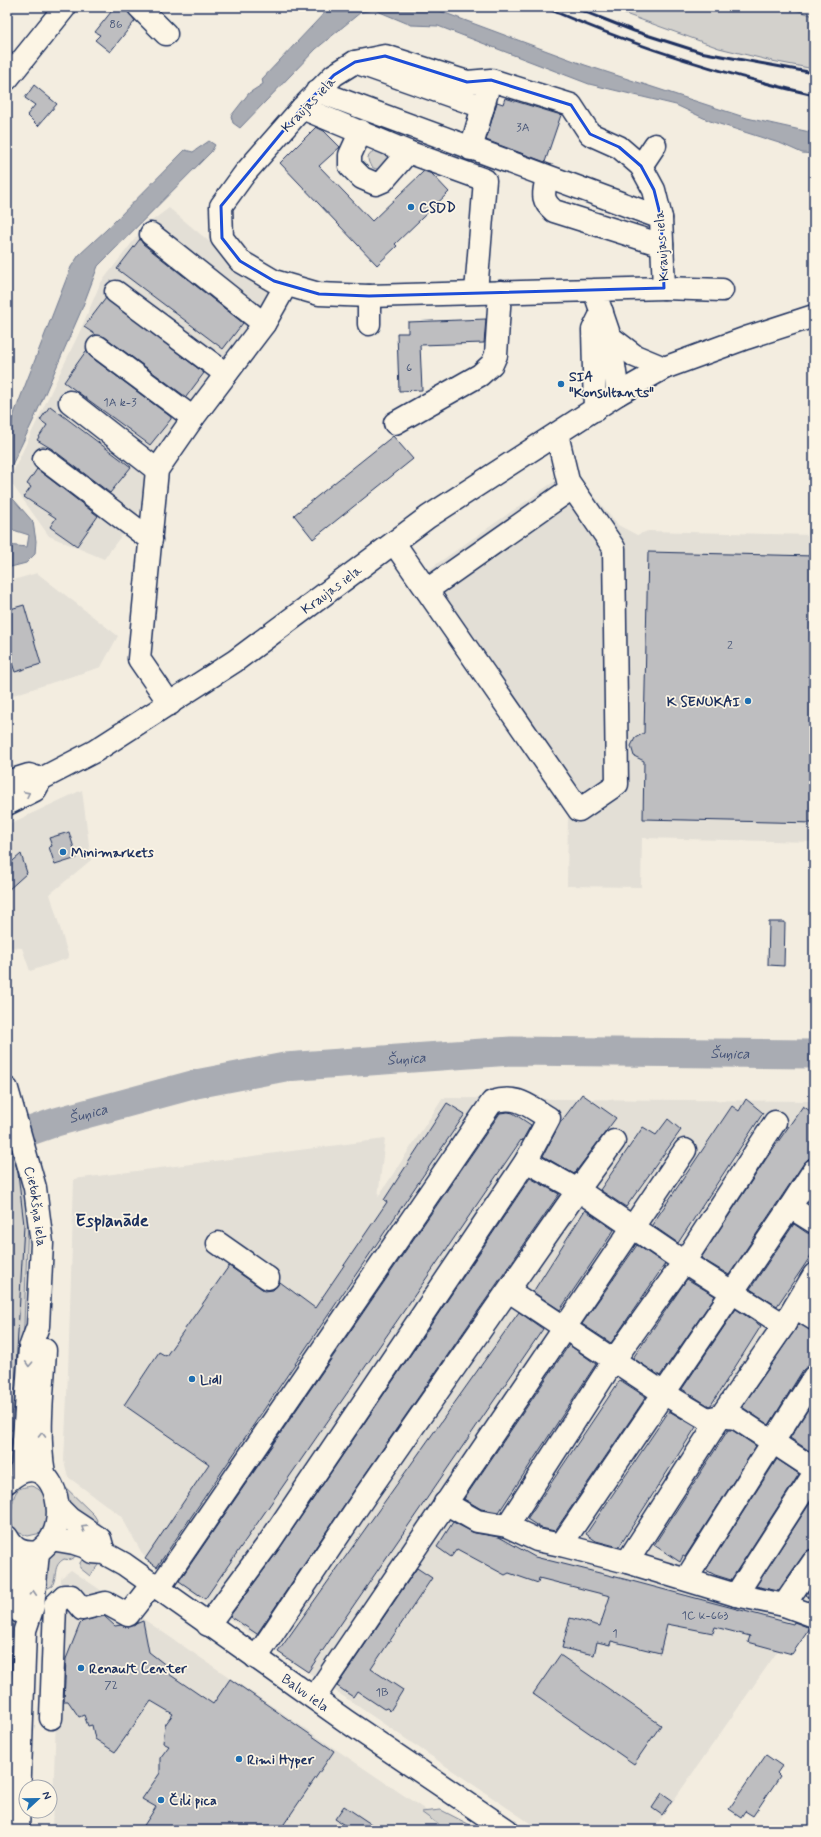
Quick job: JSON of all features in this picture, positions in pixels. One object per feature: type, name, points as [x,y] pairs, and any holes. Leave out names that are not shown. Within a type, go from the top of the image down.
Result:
[{"type":"street","points":[[7,79],[65,7]]},
{"type":"street","points":[[140,7],[166,34]]},
{"type":"street","name":"Kraujas iela","points":[[385,56],[467,82],[491,80],[571,105],[590,134],[619,147],[641,166],[654,190],[661,218],[664,288],[369,296],[319,294],[274,281],[240,261],[222,238],[221,206],[245,173],[317,91],[334,75],[355,62],[385,56]]},
{"type":"street","points":[[355,62],[483,107]]},
{"type":"street","points":[[470,149],[491,80]]},
{"type":"street","points":[[317,91],[470,149],[661,218]]},
{"type":"street","points":[[302,108],[408,152],[485,180]]},
{"type":"street","points":[[360,131],[350,156],[350,166],[362,178],[376,184],[383,181],[408,152]]},
{"type":"street","points":[[641,166],[655,145]]},
{"type":"street","points":[[476,292],[485,180],[508,162]]},
{"type":"street","points":[[547,177],[544,198],[547,205],[554,211],[662,245]]},
{"type":"street","points":[[151,234],[264,324]]},
{"type":"street","points":[[170,704],[139,660],[157,470],[193,418],[264,324],[286,284]]},
{"type":"street","points":[[664,288],[722,290]]},
{"type":"street","points":[[594,290],[610,338],[618,394]]},
{"type":"street","points":[[116,292],[226,374]]},
{"type":"street","points":[[395,423],[480,375],[492,364],[496,355],[500,292]]},
{"type":"street","points":[[369,296],[369,324]]},
{"type":"street","points":[[595,410],[593,330],[602,312]]},
{"type":"street","name":"Kraujas iela","points":[[7,804],[35,790],[41,778],[95,751],[235,661],[428,517],[618,394],[664,368],[746,338],[814,316]]},
{"type":"street","points":[[610,338],[635,356],[664,368]]},
{"type":"street","points":[[98,347],[193,418]]},
{"type":"street","points":[[70,402],[157,470]]},
{"type":"street","points":[[394,543],[579,810],[616,784],[614,548],[568,481],[557,434]]},
{"type":"street","points":[[44,458],[151,540]]},
{"type":"street","points":[[427,590],[572,488]]},
{"type":"street","name":"Kraujas iela","points":[[7,782],[29,775],[41,778]]},
{"type":"street","name":"Cietokšņa iela","points":[[7,1089],[35,1188],[42,1243],[38,1326],[30,1348],[15,1477]]},
{"type":"street","points":[[51,1718],[55,1605],[64,1596],[71,1596],[82,1609],[106,1603],[128,1615],[156,1586],[492,1102],[503,1098],[516,1098],[549,1118],[526,1161],[270,1540],[208,1625]]},
{"type":"street","points":[[508,1526],[614,1360],[684,1262],[775,1122]]},
{"type":"street","points":[[256,1658],[367,1493],[578,1190],[614,1141]]},
{"type":"street","points":[[314,1698],[685,1150]]},
{"type":"street","points":[[526,1161],[578,1190],[684,1262],[733,1292],[789,1316],[814,1319]]},
{"type":"street","points":[[562,1545],[665,1394],[814,1170]]},
{"type":"street","points":[[790,1207],[814,1222]]},
{"type":"street","points":[[218,1243],[268,1278]]},
{"type":"street","points":[[627,1562],[721,1416],[789,1316],[814,1275]]},
{"type":"street","points":[[509,1291],[665,1394],[707,1419],[721,1416],[736,1418],[814,1468]]},
{"type":"street","name":"Cietokšņa iela","points":[[38,1326],[45,1348],[42,1435],[42,1462],[44,1473]]},
{"type":"street","points":[[686,1579],[814,1377]]},
{"type":"street","points":[[15,1477],[36,1470],[44,1473],[54,1489],[58,1507],[57,1524],[28,1544],[33,1606],[25,1630],[18,1830]]},
{"type":"street","points":[[736,1595],[814,1474]]},
{"type":"street","points":[[445,1503],[477,1521],[508,1526],[537,1540],[627,1562],[736,1595],[784,1605],[814,1616]]},
{"type":"street","points":[[58,1507],[70,1519],[100,1538],[104,1553]]},
{"type":"street","name":"Balvu iela","points":[[28,1544],[74,1543],[86,1547],[92,1552],[104,1553],[156,1586],[208,1625],[507,1830]]},
{"type":"street","points":[[784,1605],[814,1561]]},
{"type":"highlighted area","points":[[385,56],[467,82],[491,80],[571,105],[590,134],[619,147],[641,166],[654,190],[661,218],[664,288],[369,296],[319,294],[274,281],[240,261],[222,238],[221,206],[302,108],[334,75],[355,62]]},
{"type":"shaded area","points":[[330,7],[429,7],[585,65],[747,118],[814,133],[814,154],[802,153],[782,144],[710,121],[676,105],[589,84],[438,26],[411,25],[375,10],[361,12],[316,49],[240,128],[233,123],[231,116],[249,93],[263,84],[262,79]]},
{"type":"shaded area","points":[[606,7],[787,7],[814,16],[814,69],[772,61],[719,48]]},
{"type":"shaded area","points":[[209,141],[215,145],[211,152],[98,266],[81,311],[33,421],[7,475],[7,432],[71,267],[79,255],[106,230],[185,150],[193,152]]},
{"type":"shaded area","points":[[374,150],[386,153],[389,159],[380,169],[373,168],[369,162],[368,157]]},
{"type":"shaded area","points":[[169,208],[289,308],[104,559],[49,536],[9,480],[80,331],[100,284],[145,226]]},
{"type":"shaded area","points":[[572,469],[618,525],[637,535],[648,531],[814,535],[814,842],[642,838],[641,887],[567,886],[568,813],[411,582]]},
{"type":"shaded area","points":[[7,489],[8,493],[33,522],[36,541],[35,554],[26,563],[7,568],[7,545],[27,547],[29,535],[7,528]]},
{"type":"shaded area","points":[[37,573],[118,636],[101,667],[7,697],[7,582]]},
{"type":"shaded area","points":[[82,790],[91,860],[50,894],[69,958],[30,971],[22,948],[7,947],[7,825]]},
{"type":"shaded area","points":[[443,1098],[814,1101],[814,1599],[653,1830],[540,1830],[166,1576],[143,1555],[121,1516],[68,1477],[64,1461],[74,1179],[385,1139],[378,1197]]},
{"type":"shaded area","points":[[41,1119],[47,1134],[7,1148],[7,1130]]},
{"type":"shaded area","points":[[7,1120],[26,1191],[28,1220],[20,1430],[7,1430],[7,1228],[10,1156],[7,1145]]},
{"type":"shaded area","points":[[7,1439],[19,1439],[18,1464],[7,1473]]},
{"type":"shaded area","points":[[59,1481],[94,1515],[97,1520],[96,1524],[72,1515]]},
{"type":"shaded area","points":[[31,1486],[43,1493],[48,1506],[48,1513],[47,1520],[41,1533],[28,1536],[14,1531],[12,1511],[13,1499],[17,1491]]},
{"type":"shaded area","points":[[53,1550],[79,1551],[73,1558],[69,1560],[64,1559],[60,1562],[52,1586],[48,1588],[39,1587],[41,1567]]},
{"type":"shaded area","points":[[85,1555],[98,1565],[90,1576],[80,1568],[80,1563]]},
{"type":"shaded area","points":[[71,1570],[455,1830],[52,1830],[52,1819],[58,1819],[58,1779],[54,1779],[61,1578]]},
{"type":"shaded area","points":[[7,1594],[14,1595],[11,1692],[7,1692]]},
{"type":"shaded area","points":[[441,1810],[479,1830],[446,1830],[421,1812]]},
{"type":"pier","points":[[34,1119],[40,1139],[7,1150],[7,1128]]},
{"type":"building","points":[[115,7],[125,7],[135,21],[110,52],[95,40],[100,35],[95,32]]},
{"type":"building","points":[[34,85],[57,104],[38,126],[27,115],[35,105],[25,98]]},
{"type":"building","points":[[505,98],[561,115],[545,162],[486,140],[497,102],[503,104]]},
{"type":"building","name":"CSDD","points":[[316,127],[324,131],[340,147],[319,166],[372,221],[424,171],[432,174],[449,192],[395,244],[397,246],[377,265],[280,163]]},
{"type":"building","points":[[140,239],[143,244],[243,323],[223,349],[117,269]]},
{"type":"building","points":[[106,298],[204,373],[186,397],[105,337],[96,335],[84,327]]},
{"type":"building","points":[[486,319],[484,343],[420,345],[422,390],[399,391],[397,333],[408,333],[408,322]]},
{"type":"building","points":[[86,351],[91,357],[171,417],[150,445],[64,382]]},
{"type":"building","points":[[50,406],[131,467],[110,493],[52,449],[37,440],[47,425],[40,420]]},
{"type":"building","points":[[393,436],[413,459],[313,539],[294,515]]},
{"type":"building","points":[[37,469],[98,516],[77,546],[50,527],[56,518],[24,497],[31,487],[27,484]]},
{"type":"building","points":[[648,552],[814,556],[814,823],[643,819],[644,761],[634,756],[631,746],[635,738],[644,733]]},
{"type":"building","points":[[24,605],[41,664],[15,672],[7,648],[7,610]]},
{"type":"building","name":"Minimarkets","points":[[69,832],[77,858],[55,865],[49,847],[52,846],[49,838]]},
{"type":"building","points":[[21,854],[27,873],[7,891],[7,866]]},
{"type":"building","points":[[769,922],[785,922],[784,966],[768,965]]},
{"type":"building","points":[[582,1094],[616,1118],[574,1174],[543,1156],[560,1123]]},
{"type":"building","points":[[746,1099],[763,1113],[678,1243],[652,1225],[732,1106],[739,1111]]},
{"type":"building","points":[[447,1103],[465,1114],[157,1567],[145,1559],[209,1464],[124,1405],[159,1352],[166,1356],[229,1266],[265,1291],[273,1290],[280,1282],[315,1308],[387,1202],[384,1200]]},
{"type":"building","points":[[803,1106],[814,1114],[814,1158],[808,1159],[804,1163],[729,1275],[701,1258]]},
{"type":"building","points":[[500,1113],[513,1113],[531,1125],[522,1141],[521,1140],[205,1599],[179,1581]]},
{"type":"building","points":[[668,1119],[681,1130],[626,1207],[600,1190],[643,1127],[656,1135]]},
{"type":"building","points":[[530,1178],[559,1194],[357,1486],[257,1634],[230,1616],[280,1548]]},
{"type":"building","points":[[585,1210],[614,1230],[560,1310],[533,1292]]},
{"type":"building","points":[[794,1224],[807,1233],[814,1234],[814,1251],[777,1306],[750,1289]]},
{"type":"building","points":[[637,1245],[665,1264],[611,1343],[582,1324]]},
{"type":"building","points":[[687,1279],[715,1296],[660,1376],[633,1358]]},
{"type":"building","points":[[736,1309],[761,1326],[709,1406],[682,1389]]},
{"type":"building","points":[[519,1312],[543,1329],[308,1672],[278,1652]]},
{"type":"building","points":[[799,1324],[814,1331],[814,1365],[808,1366],[803,1370],[769,1425],[742,1407]]},
{"type":"building","points":[[569,1345],[596,1364],[499,1512],[481,1509],[464,1499]]},
{"type":"building","points":[[620,1380],[646,1397],[555,1531],[541,1528],[527,1519]]},
{"type":"building","points":[[814,1400],[814,1454],[790,1438]]},
{"type":"building","points":[[669,1411],[696,1427],[619,1547],[596,1541],[586,1534]]},
{"type":"building","points":[[728,1430],[732,1430],[756,1446],[685,1557],[683,1556],[680,1562],[654,1545]]},
{"type":"building","points":[[777,1459],[799,1474],[731,1580],[715,1575],[706,1570]]},
{"type":"building","points":[[814,1497],[814,1549],[808,1550],[804,1554],[778,1591],[756,1586]]},
{"type":"building","points":[[453,1522],[475,1533],[499,1537],[535,1557],[793,1624],[794,1622],[810,1628],[792,1654],[748,1642],[750,1636],[715,1627],[713,1633],[667,1624],[660,1653],[611,1641],[610,1645],[597,1642],[594,1655],[562,1648],[570,1618],[600,1626],[610,1596],[539,1578],[538,1583],[509,1573],[505,1575],[457,1549],[451,1557],[437,1547]]},
{"type":"building","points":[[417,1568],[432,1578],[371,1669],[403,1690],[390,1711],[387,1708],[384,1709],[357,1691],[353,1697],[337,1686]]},
{"type":"building","points":[[814,1583],[814,1601],[806,1595]]},
{"type":"building","points":[[104,1616],[115,1626],[121,1625],[128,1627],[143,1621],[149,1652],[172,1670],[169,1674],[213,1704],[230,1679],[334,1751],[280,1830],[141,1830],[156,1807],[142,1799],[160,1773],[160,1758],[169,1746],[163,1743],[165,1725],[173,1714],[151,1701],[115,1752],[95,1739],[92,1725],[88,1726],[84,1715],[79,1717],[68,1701],[64,1701],[66,1659],[80,1624],[83,1621]]},
{"type":"building","points":[[560,1655],[661,1725],[634,1764],[533,1694]]},
{"type":"building","points":[[766,1755],[782,1766],[777,1773],[780,1776],[753,1816],[745,1811],[741,1817],[729,1809]]},
{"type":"building","points":[[662,1793],[672,1800],[662,1815],[652,1808]]},
{"type":"building","points":[[344,1806],[380,1830],[352,1830],[335,1819]]},
{"type":"waterway","name":"Šuņica","points":[[7,1139],[56,1122],[196,1084],[285,1067],[511,1051],[814,1054]]},
{"type":"tram line","points":[[7,1132],[18,1173],[24,1225],[7,1530]]},
{"type":"railway","points":[[544,7],[643,46],[745,78],[814,95]]},
{"type":"railway","points":[[573,7],[634,31],[700,52],[814,73]]},
{"type":"place","name":"CSDD","points":[[411,207]]},
{"type":"place","name":"SIA \"Konsultants\"","points":[[561,384]]},
{"type":"place","name":"K SENUKAI","points":[[748,701]]},
{"type":"place","name":"Minimarkets","points":[[63,852]]},
{"type":"place","name":"Lidl","points":[[192,1379]]},
{"type":"place","name":"Renault Center","points":[[81,1668]]},
{"type":"place","name":"Rimi Hyper","points":[[239,1759]]},
{"type":"place","name":"Čili pica","points":[[161,1800]]},
{"type":"district","name":"Esplanāde","points":[[112,1220]]}]
